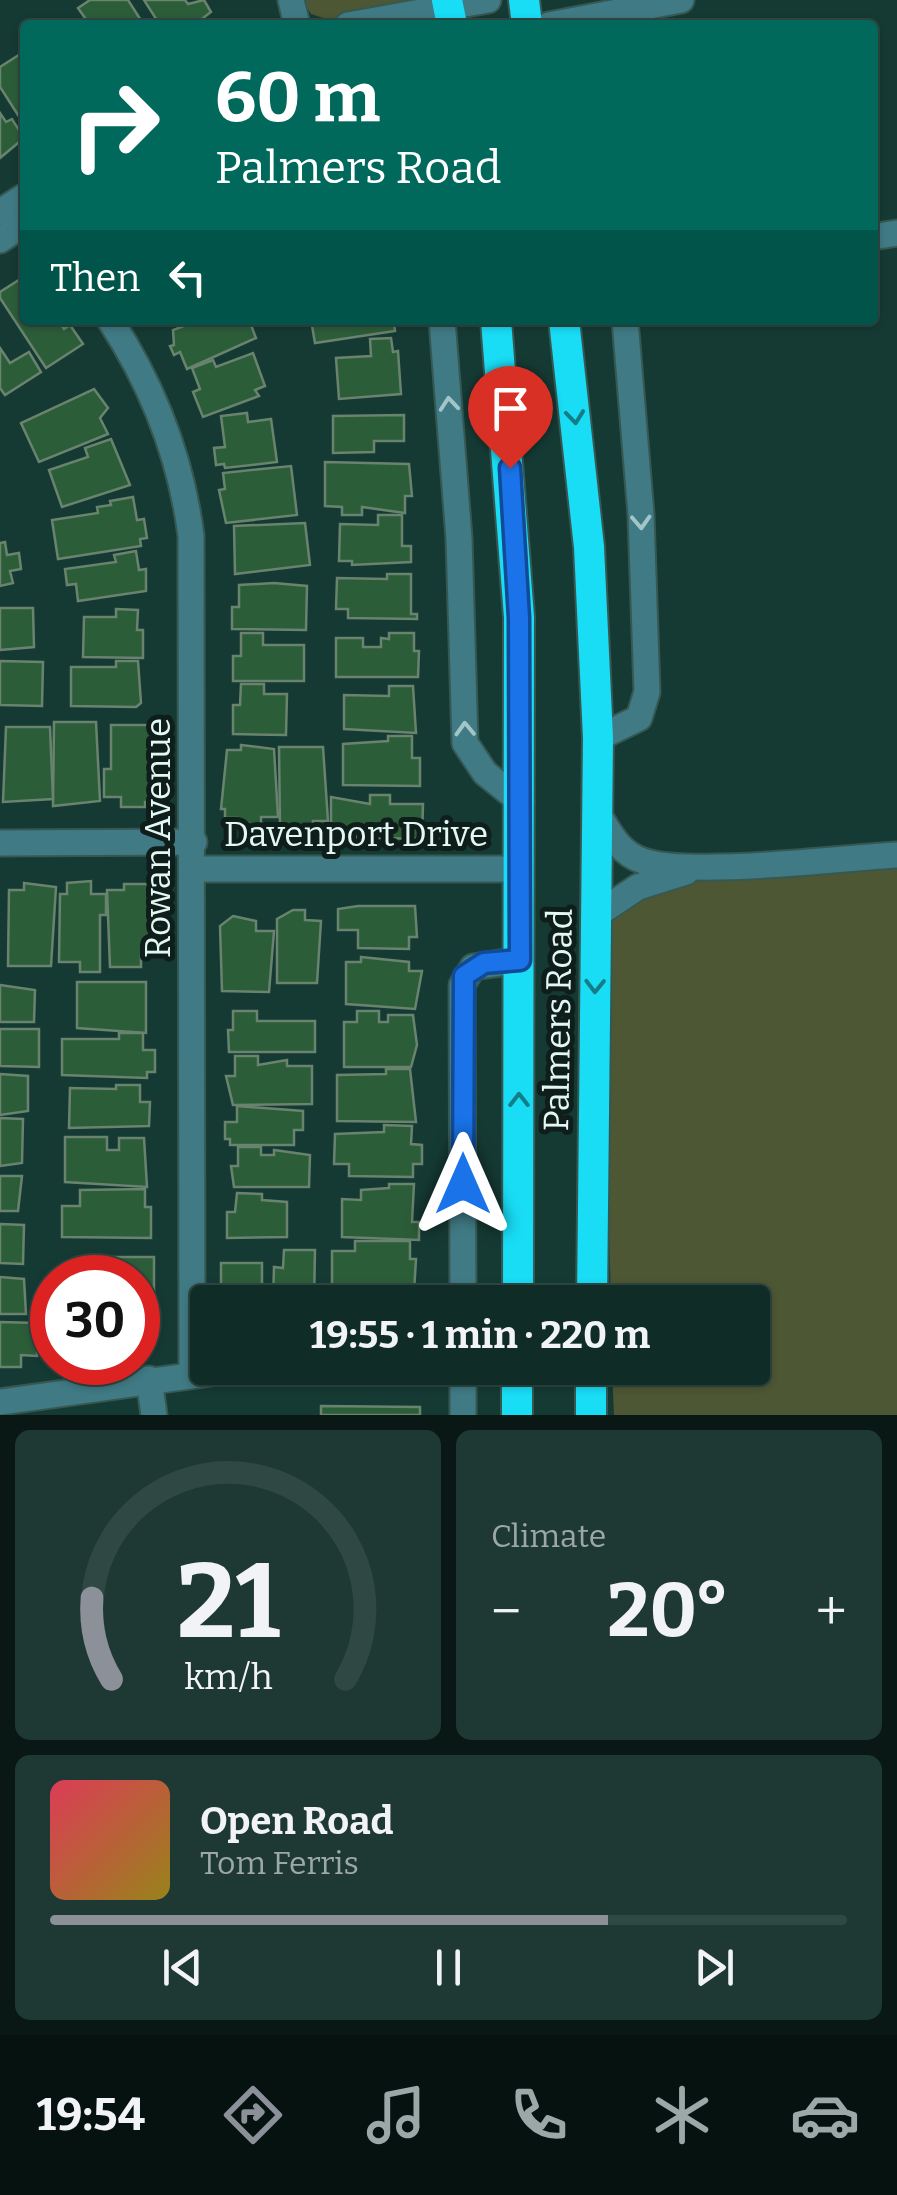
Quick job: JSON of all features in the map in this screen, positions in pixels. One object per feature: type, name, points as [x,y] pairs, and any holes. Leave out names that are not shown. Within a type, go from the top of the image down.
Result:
[{"type":"highway","name":"Palmers Road","points":[[496,325],[519,618],[518,1285]]},
{"type":"highway","name":"Palmers Road","points":[[565,325],[589,547],[598,738],[592,1285]]},
{"type":"highway","points":[[517,1385],[517,1415]]},
{"type":"highway","points":[[591,1415],[592,1385]]},
{"type":"street","points":[[382,20],[488,0]]},
{"type":"street","points":[[574,20],[670,1]]},
{"type":"street","name":"Rowan Avenue","points":[[113,325],[153,396],[175,455],[188,509],[193,592],[192,1285]]},
{"type":"street","points":[[442,325],[460,538],[465,743],[485,773],[521,802]]},
{"type":"street","points":[[598,738],[639,718],[646,692],[642,514],[625,325]]},
{"type":"street","points":[[597,812],[614,842],[638,860],[710,866],[897,855]]},
{"type":"street","name":"Davenport Drive","points":[[0,843],[194,842]]},
{"type":"street","points":[[596,916],[615,900],[658,878],[710,866]]},
{"type":"street","name":"Davenport Drive","points":[[192,869],[520,869]]},
{"type":"street","name":"Palmers Road","points":[[463,1285],[462,986],[473,967],[520,960]]},
{"type":"street","points":[[160,1378],[190,1374]]},
{"type":"street","points":[[0,1402],[109,1385]]},
{"type":"street","points":[[149,1385],[154,1415]]},
{"type":"street","points":[[463,1385],[463,1415]]},
{"type":"green space","points":[[303,0],[410,0],[329,20],[311,14]]},
{"type":"green space","points":[[897,868],[897,1415],[614,1415],[613,1385],[770,1385],[770,1285],[611,1285],[601,917],[670,883]]},
{"type":"building","points":[[90,0],[128,0],[141,20],[86,20],[78,8]]},
{"type":"building","points":[[144,0],[185,0],[188,4],[204,0],[211,12],[201,20],[157,20]]},
{"type":"building","points":[[20,54],[20,118],[0,87],[0,67]]},
{"type":"building","points":[[0,113],[6,122],[12,119],[20,132],[20,141],[0,158]]},
{"type":"building","points":[[20,279],[20,325],[61,325],[64,329],[70,325],[83,344],[46,368],[0,298],[0,292]]},
{"type":"building","points":[[186,325],[251,325],[256,338],[187,369],[180,352],[174,355],[170,346],[174,345],[173,330]]},
{"type":"building","points":[[312,325],[394,325],[395,331],[315,343]]},
{"type":"building","points":[[391,338],[393,352],[398,351],[401,394],[339,399],[336,358],[371,356],[370,339]]},
{"type":"building","points":[[0,348],[10,363],[29,352],[41,372],[5,395],[0,388]]},
{"type":"building","points":[[253,353],[265,386],[255,390],[259,396],[203,417],[193,392],[200,389],[192,368],[213,360],[216,367]]},
{"type":"building","points":[[94,389],[108,408],[100,418],[108,434],[39,462],[21,423]]},
{"type":"building","points":[[247,413],[248,422],[271,419],[277,462],[225,468],[224,464],[216,465],[214,448],[225,447],[221,416]]},
{"type":"building","points":[[404,415],[404,441],[374,441],[374,452],[333,453],[333,416]]},
{"type":"building","points":[[111,439],[130,485],[62,507],[49,470],[88,457],[85,448]]},
{"type":"building","points":[[325,462],[409,464],[412,496],[405,496],[405,513],[362,507],[362,515],[342,515],[342,507],[325,506]]},
{"type":"building","points":[[291,466],[297,515],[226,523],[219,490],[225,489],[223,473]]},
{"type":"building","points":[[133,497],[137,520],[144,519],[147,538],[140,539],[141,546],[58,559],[52,520],[98,513],[97,507],[111,505],[110,501]]},
{"type":"building","points":[[378,515],[402,515],[402,546],[411,546],[411,562],[352,565],[352,561],[339,561],[340,524],[378,525]]},
{"type":"building","points":[[305,523],[310,565],[235,574],[234,526]]},
{"type":"building","points":[[5,542],[7,555],[19,553],[21,569],[10,571],[13,583],[0,586],[0,543]]},
{"type":"building","points":[[136,551],[139,570],[146,569],[146,591],[78,601],[76,584],[67,585],[65,569],[116,562],[114,555]]},
{"type":"building","points":[[387,574],[411,574],[411,614],[417,614],[417,619],[348,618],[348,609],[336,609],[337,578],[387,579]]},
{"type":"building","points":[[239,585],[307,586],[306,630],[232,629],[232,607],[239,607]]},
{"type":"building","points":[[0,608],[33,608],[34,647],[0,650]]},
{"type":"building","points":[[116,609],[138,610],[137,630],[143,630],[143,658],[83,657],[84,617],[116,617]]},
{"type":"building","points":[[241,633],[263,633],[263,645],[304,645],[304,681],[233,681],[233,656],[241,656]]},
{"type":"building","points":[[389,633],[414,633],[414,651],[419,651],[418,677],[336,677],[336,638],[363,638],[363,647],[381,647],[381,638],[389,639]]},
{"type":"building","points":[[0,661],[43,662],[42,706],[0,705]]},
{"type":"building","points":[[116,661],[138,661],[141,703],[136,707],[71,706],[71,667],[116,667]]},
{"type":"building","points":[[241,684],[264,684],[264,694],[287,694],[286,735],[233,734],[233,705],[240,705]]},
{"type":"building","points":[[389,686],[413,686],[416,733],[344,729],[344,695],[389,696]]},
{"type":"building","points":[[54,722],[96,722],[100,801],[53,806]]},
{"type":"building","points":[[111,725],[155,725],[155,802],[145,802],[145,807],[121,807],[121,797],[104,797],[104,769],[111,769]]},
{"type":"building","points":[[6,727],[50,727],[53,799],[3,802]]},
{"type":"building","points":[[388,736],[412,736],[412,758],[420,758],[420,786],[343,785],[343,744],[388,741]]},
{"type":"building","points":[[241,745],[274,749],[278,817],[261,817],[261,826],[237,826],[237,818],[225,818],[225,809],[221,809],[227,750],[241,750]]},
{"type":"building","points":[[279,747],[323,747],[328,821],[313,821],[313,827],[280,827]]},
{"type":"building","points":[[370,795],[390,795],[390,804],[423,804],[422,839],[331,837],[331,797],[370,804]]},
{"type":"building","points":[[91,881],[91,894],[106,894],[106,915],[100,915],[100,972],[80,972],[80,962],[59,962],[60,894],[67,894],[67,883]]},
{"type":"building","points":[[24,883],[56,887],[51,966],[8,966],[9,890],[24,890]]},
{"type":"building","points":[[124,884],[151,884],[159,895],[156,956],[141,956],[141,967],[110,967],[107,890],[124,890]]},
{"type":"building","points":[[415,906],[417,937],[409,937],[409,949],[358,948],[358,930],[338,930],[338,909]]},
{"type":"building","points":[[293,910],[305,910],[305,920],[321,921],[317,983],[277,983],[277,919]]},
{"type":"building","points":[[233,916],[256,921],[256,931],[274,931],[269,992],[222,991],[220,926]]},
{"type":"building","points":[[361,957],[409,962],[409,971],[422,971],[415,1009],[346,1004],[346,962],[361,962]]},
{"type":"building","points":[[77,982],[146,982],[146,1033],[77,1028]]},
{"type":"building","points":[[0,985],[35,990],[34,1022],[0,1022]]},
{"type":"building","points":[[233,1011],[257,1011],[257,1021],[315,1021],[315,1052],[229,1052],[228,1030],[233,1030]]},
{"type":"building","points":[[357,1011],[379,1011],[379,1022],[388,1022],[388,1015],[413,1015],[417,1045],[411,1067],[344,1067],[344,1022],[357,1022]]},
{"type":"building","points":[[0,1029],[39,1029],[39,1067],[0,1066]]},
{"type":"building","points":[[119,1033],[143,1033],[143,1050],[155,1050],[155,1072],[147,1072],[147,1078],[62,1075],[62,1039],[119,1039]]},
{"type":"building","points":[[235,1056],[258,1056],[258,1065],[287,1060],[287,1066],[312,1066],[312,1104],[233,1105],[226,1076],[235,1076]]},
{"type":"building","points":[[386,1069],[410,1069],[416,1122],[337,1121],[337,1075],[386,1074]]},
{"type":"building","points":[[0,1074],[28,1076],[28,1111],[0,1115]]},
{"type":"building","points":[[116,1085],[140,1085],[140,1102],[150,1102],[149,1126],[69,1128],[70,1088],[116,1089]]},
{"type":"building","points":[[237,1106],[303,1111],[303,1130],[294,1130],[294,1145],[230,1145],[230,1139],[225,1139],[225,1122],[237,1122]]},
{"type":"building","points":[[0,1118],[23,1119],[22,1163],[0,1166]]},
{"type":"building","points":[[384,1125],[412,1126],[411,1144],[422,1145],[422,1164],[413,1164],[413,1177],[349,1176],[349,1164],[334,1164],[335,1134],[384,1132]]},
{"type":"building","points":[[65,1137],[107,1137],[107,1150],[119,1150],[119,1138],[144,1138],[147,1187],[65,1182]]},
{"type":"building","points":[[238,1147],[261,1147],[261,1155],[274,1155],[274,1150],[310,1155],[309,1187],[234,1187],[231,1166],[238,1166]]},
{"type":"building","points":[[0,1176],[22,1176],[18,1211],[0,1211]]},
{"type":"building","points":[[389,1184],[414,1184],[412,1222],[419,1222],[419,1240],[342,1237],[342,1199],[361,1200],[361,1190],[389,1188]]},
{"type":"building","points":[[145,1189],[145,1207],[151,1207],[151,1238],[62,1237],[62,1206],[80,1206],[80,1190]]},
{"type":"building","points":[[237,1193],[262,1194],[262,1200],[287,1202],[287,1237],[227,1238],[227,1212],[235,1212]]},
{"type":"building","points":[[0,1224],[24,1225],[23,1264],[0,1263]]},
{"type":"building","points":[[355,1241],[410,1241],[410,1259],[416,1259],[414,1285],[332,1285],[332,1251],[355,1251]]},
{"type":"building","points":[[284,1250],[315,1250],[314,1285],[273,1285],[274,1267],[283,1268]]},
{"type":"building","points":[[221,1263],[262,1263],[262,1285],[221,1285]]},
{"type":"building","points":[[0,1277],[24,1279],[26,1314],[0,1314]]},
{"type":"building","points":[[0,1322],[30,1323],[30,1356],[21,1355],[21,1367],[0,1367]]},
{"type":"building","points":[[321,1406],[420,1407],[420,1415],[321,1415]]},
{"type":"route","points":[[463,1184],[464,976],[484,963],[520,960],[519,618],[510,468]]}]
